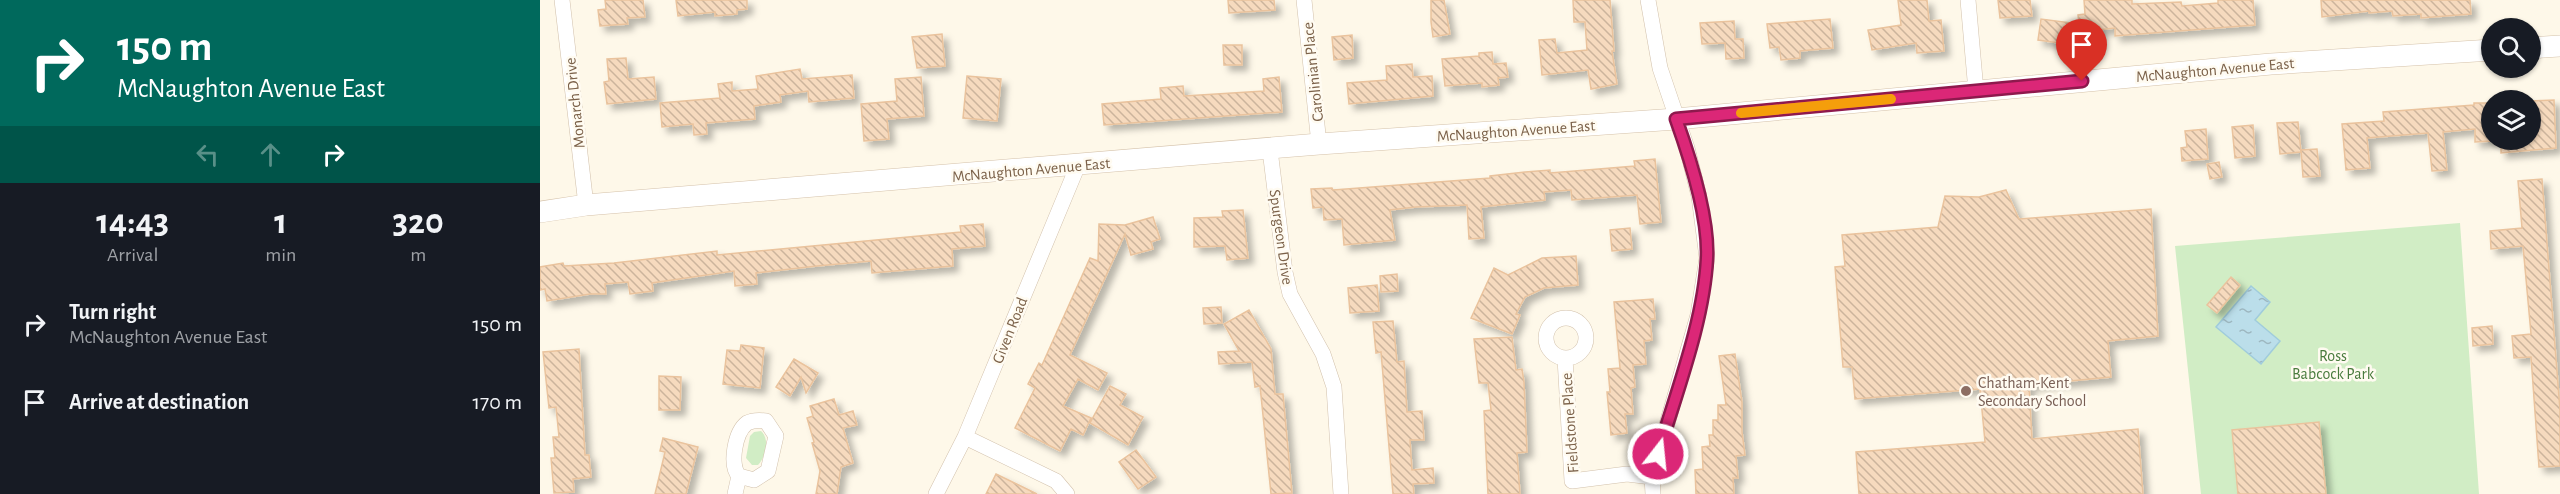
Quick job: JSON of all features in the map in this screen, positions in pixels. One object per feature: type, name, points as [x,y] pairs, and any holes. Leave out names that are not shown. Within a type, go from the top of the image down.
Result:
[{"type":"main road","points":[[2541,47],[2560,46]]},
{"type":"main road","name":"McNaughton Avenue East","points":[[540,212],[586,205],[1270,150],[1319,144],[1676,119],[2271,64],[2481,51]]},
{"type":"street","name":"Monarch Drive","points":[[562,0],[586,205]]},
{"type":"street","name":"Carolinian Place","points":[[1304,0],[1319,144]]},
{"type":"street","points":[[1648,0],[1660,68],[1687,148],[1699,196],[1707,258],[1698,315],[1652,477],[1653,494]]},
{"type":"street","points":[[1968,0],[1976,91]]},
{"type":"street","name":"Spurgeon Drive","points":[[1270,150],[1285,272],[1290,294],[1323,354],[1334,387],[1341,494]]},
{"type":"street","name":"Given Road","points":[[936,494],[965,437],[1078,165]]},
{"type":"street","name":"Fieldstone Place","points":[[1565,358],[1572,481],[1627,474],[1652,477]]},
{"type":"street","points":[[965,437],[1056,481],[1067,494]]},
{"type":"street","points":[[735,494],[739,476]]},
{"type":"green space","name":"Ross Babcock Park","points":[[2460,223],[2479,494],[2201,494],[2175,246]]},
{"type":"green space","points":[[761,431],[766,443],[765,452],[758,465],[752,465],[746,458],[750,436],[754,432]]},
{"type":"water","points":[[2251,286],[2270,302],[2255,320],[2280,341],[2261,364],[2216,327]]},
{"type":"building","points":[[605,0],[643,0],[645,17],[627,18],[628,24],[600,26],[598,10],[606,9]]},
{"type":"building","points":[[676,0],[747,0],[747,9],[737,10],[737,14],[715,16],[715,12],[678,16]]},
{"type":"building","points":[[1228,0],[1274,0],[1275,10],[1229,13]]},
{"type":"building","points":[[1431,0],[1444,0],[1450,34],[1433,37]]},
{"type":"building","points":[[1573,0],[1610,0],[1614,51],[1612,51],[1617,84],[1591,89],[1588,70],[1542,75],[1539,40],[1555,39],[1557,53],[1587,50],[1585,22],[1574,22]]},
{"type":"building","points":[[1898,0],[1927,0],[1929,21],[1941,20],[1944,51],[1917,53],[1916,43],[1872,50],[1868,30],[1901,25]]},
{"type":"building","points":[[1998,0],[2030,0],[2032,16],[2000,18]]},
{"type":"building","points":[[2084,0],[2132,0],[2132,4],[2181,2],[2182,6],[2218,3],[2218,0],[2253,0],[2255,25],[2115,36],[2115,28],[2060,34],[2059,43],[2038,40],[2041,19],[2079,24],[2078,15],[2085,14]]},
{"type":"building","points":[[2321,0],[2470,0],[2471,14],[2421,18],[2421,14],[2393,16],[2392,11],[2369,13],[2369,11],[2322,17]]},
{"type":"building","points":[[1830,19],[1833,48],[1800,51],[1800,58],[1781,60],[1779,47],[1770,48],[1767,24]]},
{"type":"building","points":[[1734,21],[1735,39],[1743,39],[1744,58],[1726,59],[1725,43],[1702,44],[1700,23]]},
{"type":"building","points":[[942,34],[945,66],[917,68],[912,37]]},
{"type":"building","points":[[1352,35],[1353,58],[1334,60],[1332,37]]},
{"type":"building","points":[[1223,45],[1242,45],[1242,65],[1224,65]]},
{"type":"building","points":[[1492,52],[1493,64],[1506,63],[1508,77],[1498,78],[1499,85],[1482,87],[1482,83],[1445,86],[1442,59],[1479,56],[1479,53]]},
{"type":"building","points":[[626,58],[628,79],[654,77],[656,99],[607,104],[604,82],[609,81],[607,59]]},
{"type":"building","points":[[1412,64],[1413,77],[1432,76],[1433,96],[1349,104],[1347,83],[1387,80],[1386,66]]},
{"type":"building","points":[[800,69],[802,79],[852,75],[854,98],[809,102],[808,91],[780,95],[781,102],[754,106],[755,119],[706,123],[707,134],[694,135],[693,124],[662,127],[660,103],[720,98],[718,84],[732,82],[732,91],[758,89],[756,76]]},
{"type":"building","points":[[967,76],[1001,79],[997,121],[963,118]]},
{"type":"building","points":[[921,77],[924,116],[887,119],[889,139],[864,141],[861,104],[897,101],[895,79]]},
{"type":"building","points":[[1279,77],[1282,112],[1104,125],[1102,104],[1161,99],[1160,88],[1183,86],[1184,96],[1264,91],[1263,79]]},
{"type":"building","points":[[2554,100],[2556,148],[2541,149],[2541,101]]},
{"type":"building","points":[[2474,103],[2481,103],[2481,142],[2475,142],[2475,129],[2443,132],[2447,170],[2432,171],[2428,133],[2367,138],[2370,168],[2346,170],[2342,124],[2384,121],[2383,112],[2474,105]]},
{"type":"building","points":[[2298,122],[2301,152],[2280,154],[2277,123]]},
{"type":"building","points":[[2253,125],[2255,156],[2235,158],[2232,127]]},
{"type":"building","points":[[2206,129],[2208,159],[2182,161],[2181,148],[2187,147],[2185,131]]},
{"type":"building","points":[[2317,149],[2320,176],[2303,177],[2301,150]]},
{"type":"building","points":[[2501,150],[2534,150],[2501,153]]},
{"type":"building","points":[[1655,159],[1661,222],[1640,224],[1637,195],[1572,200],[1571,190],[1544,192],[1545,200],[1481,207],[1484,238],[1469,239],[1467,205],[1416,207],[1390,210],[1395,240],[1344,245],[1342,219],[1324,220],[1323,207],[1313,208],[1311,189],[1332,188],[1333,190],[1490,178],[1490,176],[1550,170],[1550,173],[1635,166],[1634,161]]},
{"type":"building","points":[[2219,162],[2222,177],[2210,179],[2207,164]]},
{"type":"building","points":[[2542,179],[2560,410],[2560,466],[2539,467],[2531,357],[2514,358],[2512,336],[2531,334],[2523,246],[2491,249],[2490,231],[2522,228],[2518,181]]},
{"type":"building","points":[[2006,190],[2019,219],[2151,209],[2158,336],[2108,341],[2111,377],[2029,385],[2032,439],[2138,429],[2143,494],[1859,494],[1856,452],[1985,442],[1980,389],[1855,399],[1852,367],[1843,367],[1835,267],[1845,266],[1842,235],[1938,227],[1945,196],[1979,197]]},
{"type":"building","points":[[1243,210],[1248,258],[1227,260],[1225,246],[1194,247],[1194,218],[1223,217],[1222,211]]},
{"type":"building","points":[[1153,217],[1160,239],[1151,242],[1153,249],[1131,255],[1125,234],[1070,355],[1107,373],[1098,390],[1078,379],[1063,406],[1091,418],[1083,435],[1071,429],[1060,451],[1015,428],[1035,388],[1028,384],[1039,363],[1042,365],[1090,258],[1098,261],[1099,224],[1125,225]]},
{"type":"building","points":[[983,224],[985,246],[952,249],[953,266],[872,273],[871,261],[756,273],[757,284],[735,286],[734,271],[652,283],[653,291],[630,294],[628,282],[605,284],[606,294],[590,294],[547,301],[545,289],[540,290],[540,267],[563,263],[564,266],[614,263],[717,251],[717,255],[961,232],[960,226]]},
{"type":"building","points":[[1630,228],[1632,249],[1612,251],[1610,230]]},
{"type":"building","points":[[1576,256],[1578,285],[1544,288],[1525,297],[1516,314],[1520,315],[1512,334],[1471,318],[1494,268],[1508,275],[1542,258]]},
{"type":"building","points":[[1397,274],[1398,291],[1381,292],[1380,276]]},
{"type":"building","points":[[2231,277],[2240,285],[2217,313],[2207,305]]},
{"type":"building","points":[[1377,285],[1379,311],[1350,313],[1348,288]]},
{"type":"building","points":[[1653,299],[1655,319],[1650,319],[1652,340],[1644,341],[1646,364],[1633,365],[1635,387],[1631,388],[1633,414],[1625,414],[1627,433],[1611,435],[1607,392],[1610,392],[1608,369],[1620,368],[1614,302]]},
{"type":"building","points":[[1221,307],[1222,323],[1204,324],[1203,308]]},
{"type":"building","points":[[1249,310],[1271,349],[1275,394],[1283,394],[1292,493],[1271,494],[1260,386],[1255,387],[1252,362],[1219,364],[1218,352],[1239,351],[1224,324]]},
{"type":"building","points":[[1393,321],[1397,362],[1404,361],[1407,412],[1422,411],[1424,440],[1410,440],[1412,470],[1433,468],[1434,483],[1413,484],[1414,494],[1393,494],[1381,352],[1376,353],[1373,322]]},
{"type":"building","points":[[2492,326],[2493,344],[2473,346],[2472,328]]},
{"type":"building","points":[[1512,337],[1516,370],[1522,369],[1524,382],[1527,452],[1517,453],[1520,494],[1488,494],[1484,411],[1491,410],[1488,383],[1479,383],[1474,339]]},
{"type":"building","points":[[741,345],[764,348],[760,388],[723,384],[727,350],[740,351]]},
{"type":"building","points":[[579,349],[585,455],[589,455],[591,477],[573,479],[574,492],[554,493],[551,458],[555,458],[553,437],[559,437],[556,407],[549,408],[543,352]]},
{"type":"building","points":[[1735,354],[1742,402],[1745,455],[1736,456],[1738,478],[1733,478],[1734,494],[1696,494],[1695,470],[1703,469],[1702,447],[1710,446],[1709,435],[1713,435],[1713,420],[1718,420],[1718,405],[1726,405],[1719,356]]},
{"type":"building","points":[[794,359],[818,373],[806,393],[801,377],[790,396],[776,387]]},
{"type":"building","points":[[659,376],[681,377],[680,410],[659,410]]},
{"type":"building","points":[[1110,386],[1126,394],[1120,405],[1143,417],[1128,445],[1090,423]]},
{"type":"building","points":[[834,399],[839,415],[853,411],[857,425],[843,428],[853,463],[841,467],[837,494],[816,494],[820,471],[807,418],[813,416],[810,406]]},
{"type":"building","points":[[2319,422],[2326,494],[2238,494],[2232,430]]},
{"type":"building","points":[[663,438],[698,447],[686,494],[655,494],[665,452],[660,451]]},
{"type":"building","points":[[1136,450],[1156,477],[1138,489],[1119,462]]},
{"type":"building","points":[[996,474],[1037,494],[986,494]]},
{"type":"slow traffic","points":[[1741,113],[1891,99]]},
{"type":"place","name":"Chatham-Kent Secondary School","points":[[1966,391]]},
{"type":"route","points":[[1658,454],[1698,315],[1707,258],[1699,196],[1687,148],[1676,119],[2082,81]]}]
